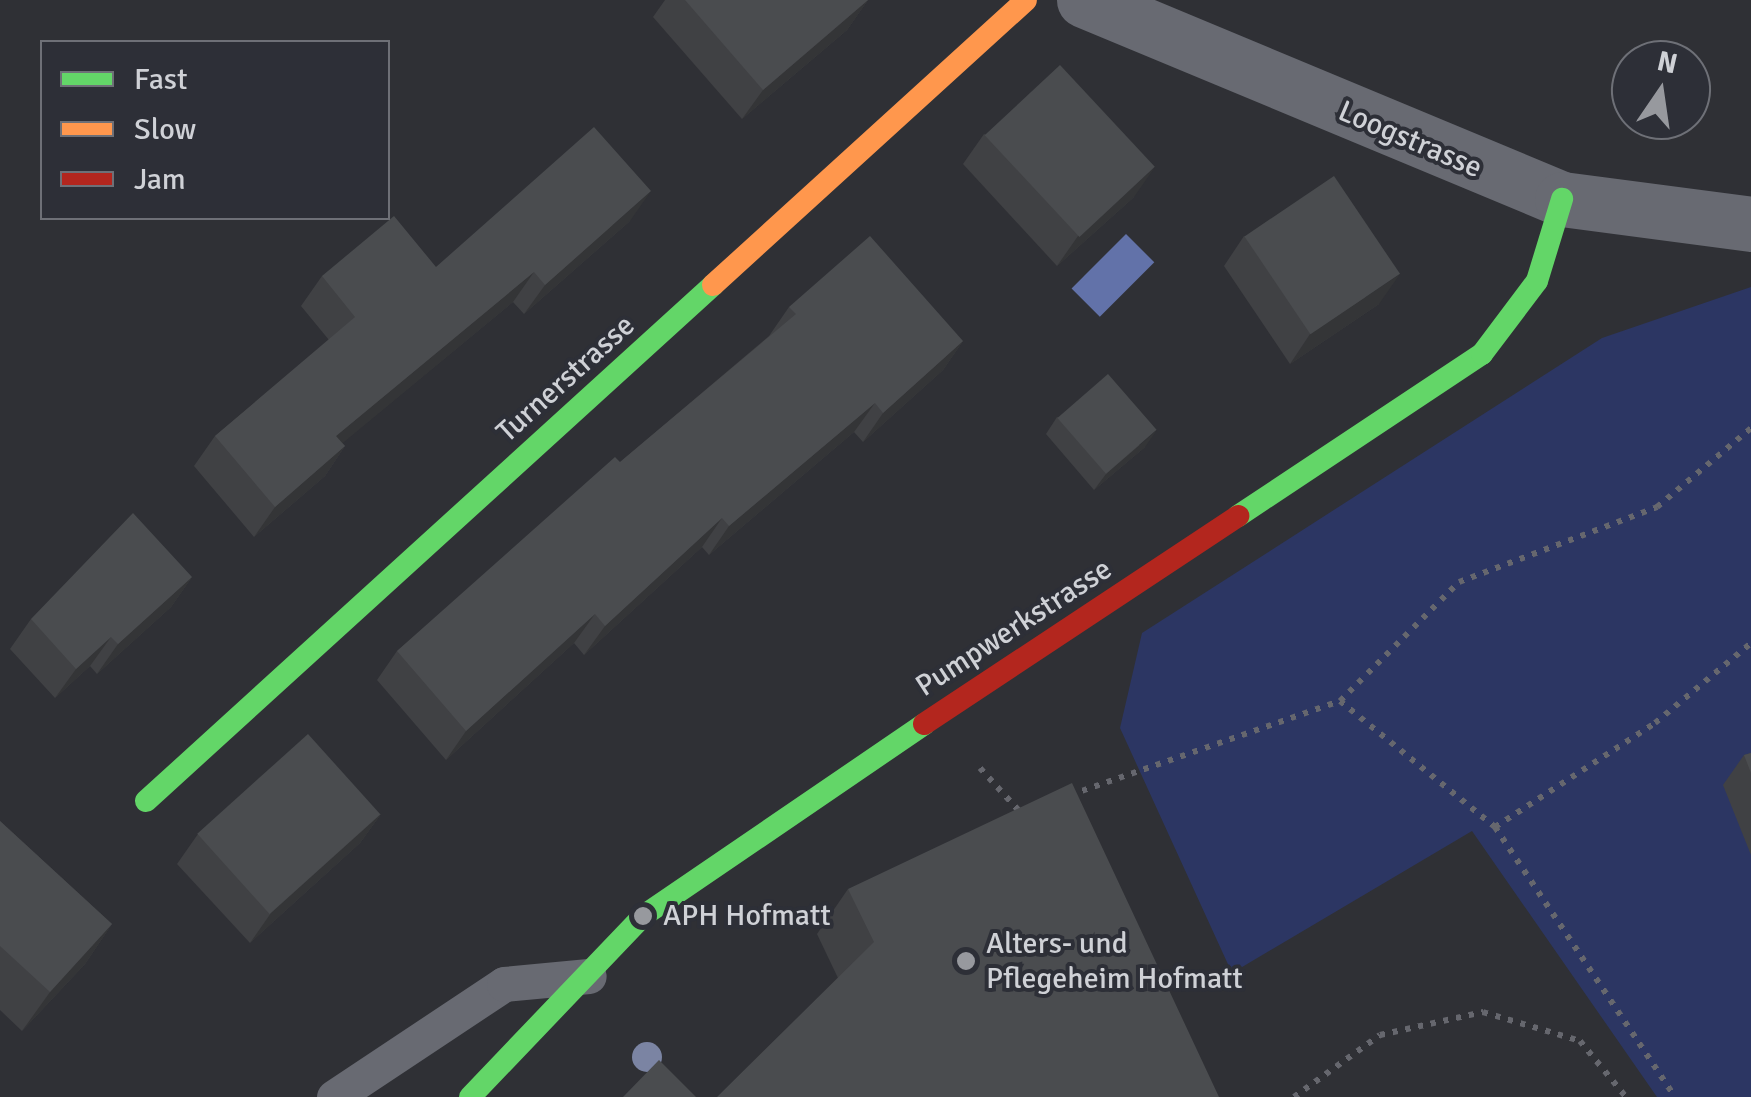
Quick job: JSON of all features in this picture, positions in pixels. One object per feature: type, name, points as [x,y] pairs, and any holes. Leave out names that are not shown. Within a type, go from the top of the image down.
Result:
[{"type":"street","name":"Turnerstrasse","points":[[146,802],[1026,0]]},
{"type":"street","name":"Loogstrasse","points":[[1084,0],[1562,199],[1751,224]]},
{"type":"street","name":"Pumpwerkstrasse","points":[[470,1097],[590,976],[705,869],[1482,354],[1537,282],[1562,199]]},
{"type":"lane","points":[[334,1097],[504,984],[590,976]]},
{"type":"path","points":[[1052,801],[1340,700],[1458,582],[1657,507],[1751,428]]},
{"type":"path","points":[[1495,827],[1655,723],[1751,643]]},
{"type":"path","points":[[1340,700],[1495,827],[1674,1097]]},
{"type":"path","points":[[936,714],[1016,814],[1034,807]]},
{"type":"path","points":[[1294,1097],[1380,1034],[1483,1012],[1580,1041],[1626,1097]]},
{"type":"shaded area","points":[[1126,234],[1154,262],[1100,317],[1072,288]]},
{"type":"shaded area","points":[[1751,287],[1751,1097],[1657,1097],[1472,831],[1232,973],[1120,728],[1142,633],[1602,338]]},
{"type":"building","points":[[685,0],[868,0],[763,90]]},
{"type":"building","points":[[1060,65],[1155,167],[1079,237],[985,135]]},
{"type":"building","points":[[594,127],[651,191],[545,285],[534,272],[336,436],[345,446],[275,507],[215,436],[355,317],[322,276],[394,216],[436,267]]},
{"type":"building","points":[[1334,176],[1400,274],[1310,334],[1244,236]]},
{"type":"building","points":[[870,236],[963,341],[883,413],[875,403],[729,526],[722,518],[605,626],[595,614],[466,731],[397,651],[615,457],[620,462],[796,314],[789,307]]},
{"type":"building","points":[[1108,374],[1157,430],[1106,474],[1057,418]]},
{"type":"building","points":[[133,513],[192,577],[118,644],[111,637],[76,669],[31,619]]},
{"type":"building","points":[[308,734],[380,814],[270,914],[197,834]]},
{"type":"building","points":[[1751,753],[1751,773],[1744,755]]},
{"type":"building","name":"Alters- und Pflegeheim Hofmatt","points":[[1072,783],[1219,1097],[717,1097],[874,942],[848,889]]},
{"type":"building","points":[[0,821],[112,924],[50,992],[0,946]]},
{"type":"building","points":[[659,1060],[696,1097],[623,1097]]},
{"type":"traffic: fast","points":[[1238,516],[1482,354],[1537,281],[1562,199]]},
{"type":"traffic: fast","points":[[146,801],[713,285]]},
{"type":"traffic: fast","points":[[470,1097],[643,916],[924,724]]},
{"type":"traffic: slow","points":[[713,285],[1026,0]]},
{"type":"traffic: jam","points":[[924,724],[1238,516]]},
{"type":"place","name":"APH Hofmatt","points":[[643,916]]},
{"type":"place","name":"Alters- und Pflegeheim Hofmatt","points":[[966,961]]}]
